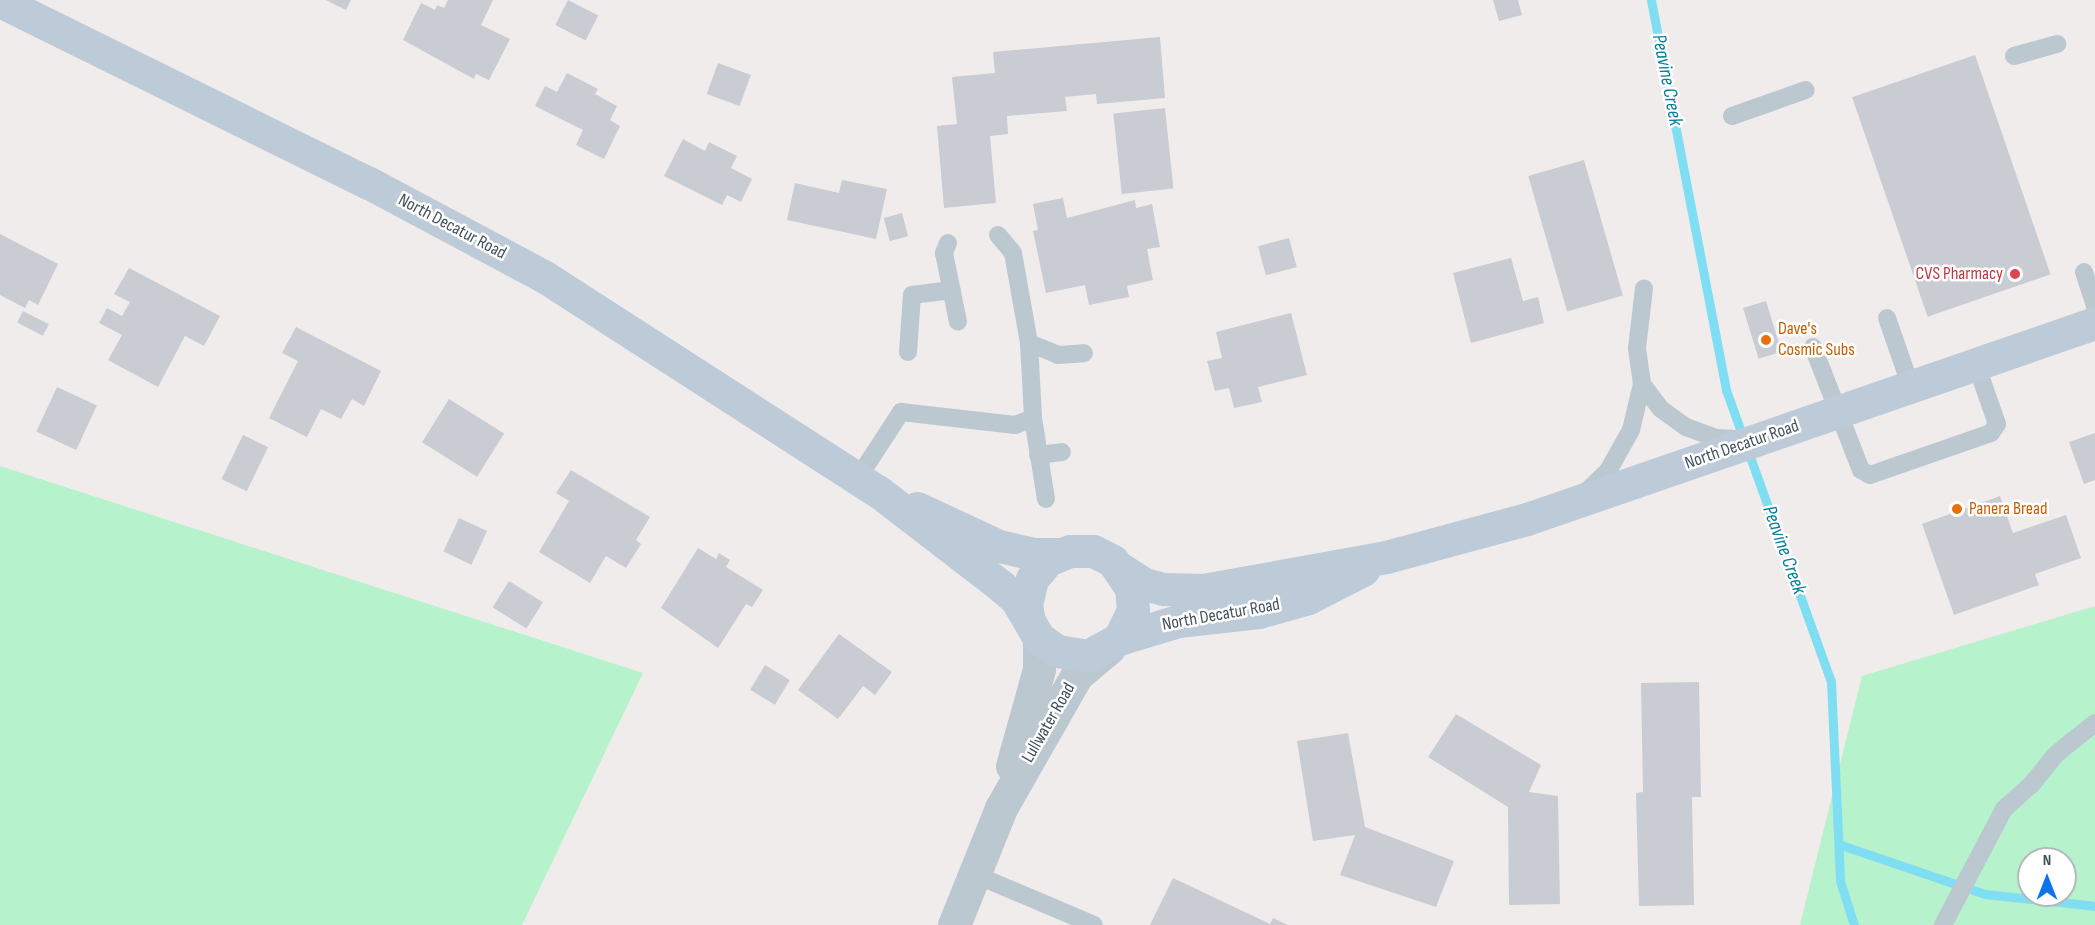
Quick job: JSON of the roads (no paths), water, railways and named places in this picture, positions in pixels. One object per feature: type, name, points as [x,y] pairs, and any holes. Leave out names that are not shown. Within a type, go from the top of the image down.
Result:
[{"type":"main road","name":"North Decatur Road","points":[[2,1],[369,183],[545,277],[868,485],[1001,586],[1057,651],[1077,656],[1178,621],[1258,612],[1308,598],[1386,557]]},
{"type":"main road","name":"North Decatur Road","points":[[868,485],[999,546],[1018,552],[1059,554],[1092,551],[1144,584],[1178,591],[1243,585],[1301,570],[1386,557],[1574,503],[1719,445],[1778,432],[2095,323]]},
{"type":"main road","points":[[1034,627],[1027,598],[1032,579],[1059,554]]},
{"type":"main road","points":[[1114,644],[1131,621],[1134,599],[1121,569]]},
{"type":"street","name":"Lullwater Road","points":[[954,925],[1001,808],[1039,669],[1034,627]]},
{"type":"street","name":"Lullwater Road","points":[[1001,808],[1077,675],[1114,644]]},
{"type":"lane","points":[[2014,56],[2057,44]]},
{"type":"lane","points":[[1732,116],[1806,90]]},
{"type":"lane","points":[[998,235],[1013,253],[1029,343],[1033,418],[1046,499]]},
{"type":"lane","points":[[948,243],[944,253],[958,322]]},
{"type":"lane","points":[[2084,272],[2095,306]]},
{"type":"lane","points":[[1574,503],[1608,471],[1625,442],[1642,384],[1637,348],[1644,288]]},
{"type":"lane","points":[[908,352],[912,295],[952,290]]},
{"type":"lane","points":[[1887,318],[1911,387]]},
{"type":"lane","points":[[1029,343],[1058,356],[1084,353]]},
{"type":"lane","points":[[1813,347],[1836,412],[1861,470],[1870,476],[1991,433],[1997,424],[1976,364]]},
{"type":"lane","points":[[1642,384],[1670,416],[1719,445]]},
{"type":"lane","points":[[868,485],[902,412],[1015,425],[1033,418]]},
{"type":"lane","points":[[1038,455],[1062,452]]},
{"type":"lane","points":[[1945,923],[1989,842],[2004,809],[2031,785],[2055,755],[2095,723]]},
{"type":"lane","points":[[974,874],[1094,925]]},
{"type":"waterway","name":"Peavine Creek","points":[[1651,0],[1726,390],[1831,681],[1840,881],[1854,925]]},
{"type":"waterway","name":"Peavine Creek","points":[[1841,845],[1985,894],[2095,906]]},
{"type":"place","name":"CVS Pharmacy","points":[[2015,274]]},
{"type":"place","name":"Dave's Cosmic Subs","points":[[1766,340]]},
{"type":"place","name":"Panera Bread","points":[[1957,509]]}]
